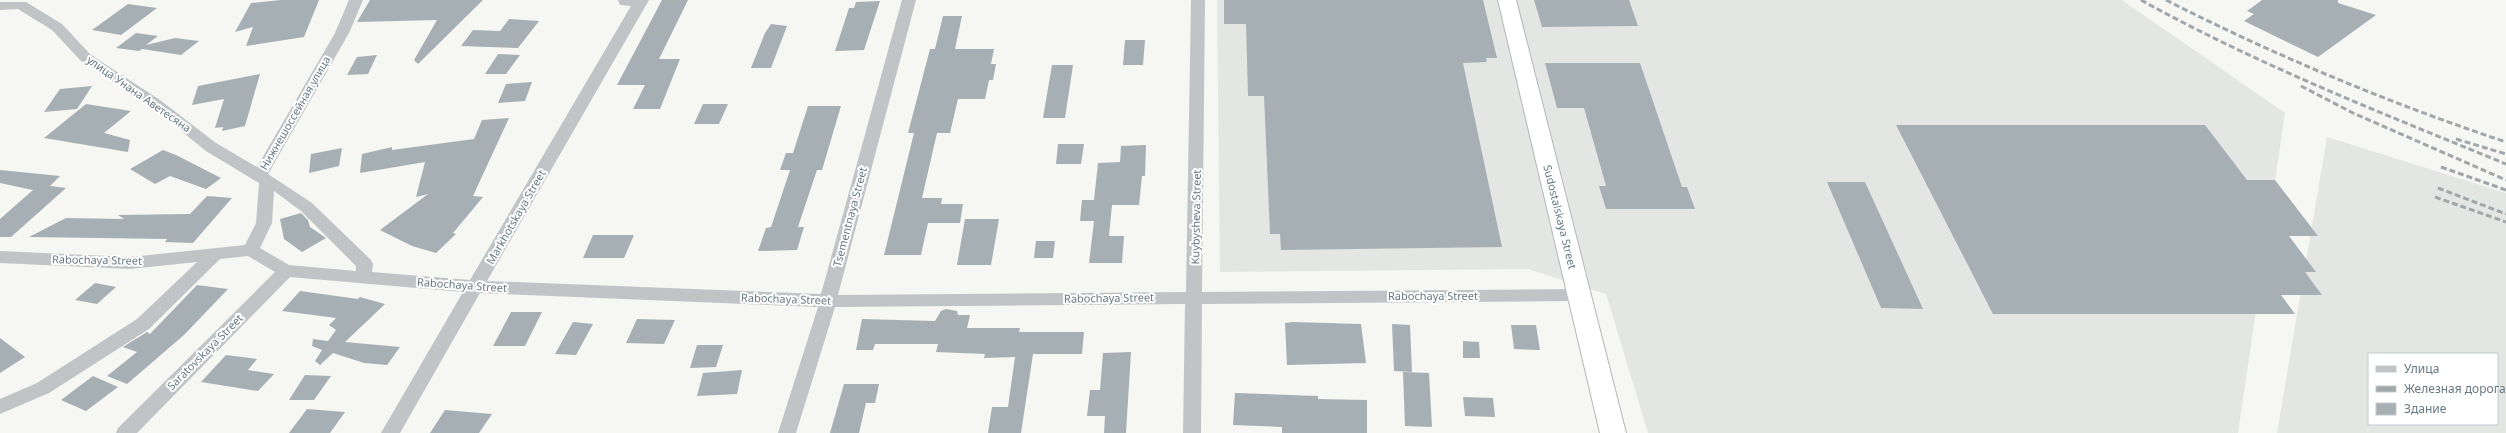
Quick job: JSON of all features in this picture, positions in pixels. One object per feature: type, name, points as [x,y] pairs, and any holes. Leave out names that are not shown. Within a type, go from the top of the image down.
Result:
[{"type":"highway","name":"Sudostalskaya Street","points":[[1507,0],[1613,433]]},
{"type":"street","name":"Нижнешоссейная улица","points":[[251,250],[264,223],[263,178],[342,33],[356,0]]},
{"type":"street","name":"Tsementnaya Street","points":[[787,433],[828,301],[909,0]]},
{"type":"street","name":"Kuybysheva Street","points":[[1192,433],[1198,0]]},
{"type":"street","name":"Markhotskaya Street","points":[[390,433],[476,287],[636,1]]},
{"type":"street","name":"улица Унана Аветесяна","points":[[0,6],[21,5],[56,27],[86,58],[155,103],[211,146],[284,189],[365,264],[363,276]]},
{"type":"street","name":"Rabochaya Street","points":[[0,257],[130,264],[251,250],[286,271],[363,276],[476,287],[828,301],[1579,295]]},
{"type":"street","points":[[0,408],[43,388],[143,324],[214,255]]},
{"type":"street","name":"Saratovskaya Street","points":[[125,433],[286,271]]},
{"type":"shaded area","points":[[1217,0],[2122,0],[2285,113],[2238,433],[1648,433],[1606,294],[1528,269],[1220,272]]},
{"type":"shaded area","points":[[2327,137],[2506,193],[2506,433],[2277,433]]},
{"type":"building","points":[[281,0],[319,0],[304,37],[246,46],[253,27],[235,32],[251,3]]},
{"type":"building","points":[[370,0],[483,0],[418,64],[414,60],[437,20],[357,22]]},
{"type":"building","points":[[662,0],[688,0],[659,59],[680,59],[660,109],[633,109],[645,85],[617,85]]},
{"type":"building","points":[[1224,0],[1483,0],[1497,58],[1486,58],[1487,62],[1463,63],[1502,247],[1281,250],[1280,234],[1270,234],[1264,96],[1248,96],[1246,24],[1224,24]]},
{"type":"building","points":[[1534,0],[1629,0],[1638,26],[1542,27]]},
{"type":"building","points":[[2262,0],[2338,0],[2338,3],[2376,15],[2318,57],[2244,21],[2254,14],[2247,11]]},
{"type":"building","points":[[880,1],[864,50],[835,51],[849,8],[854,8],[856,2]]},
{"type":"building","points":[[128,4],[157,8],[121,35],[92,30]]},
{"type":"building","points":[[943,16],[962,16],[955,49],[994,49],[991,64],[996,64],[993,80],[989,80],[985,99],[958,99],[950,133],[937,133],[922,198],[942,198],[941,204],[963,204],[960,223],[928,223],[921,255],[884,255],[914,133],[908,133],[930,49],[935,49]]},
{"type":"building","points":[[509,19],[539,21],[518,48],[461,46],[473,30],[500,31]]},
{"type":"building","points":[[771,24],[787,26],[771,68],[751,68],[765,33]]},
{"type":"building","points":[[136,33],[158,36],[146,45],[175,38],[199,41],[181,55],[142,49],[139,51],[116,48]]},
{"type":"building","points":[[1125,40],[1145,40],[1143,65],[1123,65]]},
{"type":"building","points":[[498,54],[520,55],[506,74],[485,74]]},
{"type":"building","points":[[377,55],[368,74],[347,75],[357,57]]},
{"type":"building","points":[[1545,63],[1640,63],[1682,187],[1687,187],[1695,209],[1606,209],[1599,186],[1606,186],[1584,108],[1557,108]]},
{"type":"building","points":[[1052,65],[1073,65],[1065,118],[1043,118]]},
{"type":"building","points":[[260,74],[245,126],[222,131],[223,127],[215,128],[224,99],[192,105],[198,86]]},
{"type":"building","points":[[532,82],[525,101],[498,103],[506,84]]},
{"type":"building","points":[[92,86],[77,109],[44,112],[60,89]]},
{"type":"building","points":[[86,104],[131,111],[104,133],[130,140],[128,152],[44,138]]},
{"type":"building","points":[[703,104],[728,104],[719,124],[694,124]]},
{"type":"building","points":[[808,106],[841,106],[822,170],[817,170],[798,227],[804,227],[797,250],[758,251],[766,228],[771,227],[790,170],[780,170],[786,153],[793,153]]},
{"type":"building","points":[[509,118],[473,196],[483,197],[453,233],[456,234],[436,253],[412,246],[380,230],[428,194],[416,197],[425,162],[360,173],[362,154],[392,147],[392,150],[474,139],[482,120]]},
{"type":"building","points":[[1896,125],[2205,125],[2247,180],[2275,180],[2318,236],[2289,236],[2316,272],[2305,272],[2322,295],[2281,295],[2295,314],[1993,314]]},
{"type":"building","points":[[1058,144],[1084,144],[1081,164],[1056,164]]},
{"type":"building","points":[[1146,145],[1145,176],[1142,176],[1139,205],[1112,205],[1109,236],[1124,236],[1122,263],[1089,263],[1094,221],[1080,221],[1082,200],[1094,200],[1098,163],[1120,162],[1121,146]]},
{"type":"building","points":[[342,148],[339,166],[309,173],[311,154]]},
{"type":"building","points":[[163,150],[221,178],[206,189],[170,176],[155,184],[130,169]]},
{"type":"building","points":[[0,170],[60,176],[50,186],[66,188],[11,237],[0,237],[0,219],[33,190],[0,183]]},
{"type":"building","points":[[1827,182],[1865,182],[1923,309],[1881,308]]},
{"type":"building","points":[[207,196],[232,198],[193,243],[165,242],[167,239],[29,237],[66,218],[124,219],[118,215],[190,214]]},
{"type":"building","points":[[301,213],[308,220],[310,227],[326,238],[302,252],[284,239],[280,219]]},
{"type":"building","points":[[965,219],[999,219],[991,265],[957,265]]},
{"type":"building","points":[[593,235],[634,235],[624,258],[583,258]]},
{"type":"building","points":[[1036,241],[1055,241],[1053,258],[1034,258]]},
{"type":"building","points":[[95,283],[116,287],[97,304],[75,300]]},
{"type":"building","points":[[197,285],[228,289],[184,335],[127,384],[107,376],[137,352],[123,347],[147,332],[150,334]]},
{"type":"building","points":[[300,291],[358,299],[360,297],[385,304],[345,342],[400,347],[387,365],[364,363],[333,353],[320,365],[315,361],[322,350],[312,346],[313,339],[328,341],[336,330],[329,325],[336,318],[282,311]]},
{"type":"building","points":[[946,309],[957,311],[958,315],[970,315],[967,328],[1020,328],[1019,332],[1084,332],[1082,354],[1033,354],[1021,433],[988,433],[992,407],[1008,407],[1015,357],[984,358],[985,354],[936,352],[938,344],[875,344],[873,350],[856,350],[862,319],[935,321],[941,311]]},
{"type":"building","points":[[511,312],[542,312],[525,346],[493,346]]},
{"type":"building","points":[[637,319],[675,320],[664,344],[626,343]]},
{"type":"building","points":[[573,322],[593,324],[576,355],[555,354]]},
{"type":"building","points":[[1285,323],[1361,324],[1366,363],[1287,365]]},
{"type":"building","points":[[1392,324],[1410,325],[1412,372],[1394,371]]},
{"type":"building","points":[[1511,325],[1536,325],[1540,350],[1514,349]]},
{"type":"building","points":[[0,338],[25,357],[0,373]]},
{"type":"building","points":[[1463,341],[1479,342],[1480,358],[1463,358]]},
{"type":"building","points":[[697,345],[723,345],[716,367],[690,368]]},
{"type":"building","points":[[1131,352],[1126,433],[1104,433],[1105,416],[1087,416],[1090,390],[1100,390],[1103,353]]},
{"type":"building","points":[[226,355],[257,359],[248,370],[274,374],[258,391],[201,382]]},
{"type":"building","points":[[742,370],[737,394],[697,396],[703,373]]},
{"type":"building","points":[[1403,372],[1429,373],[1432,427],[1405,426]]},
{"type":"building","points":[[305,375],[331,376],[314,400],[289,400]]},
{"type":"building","points":[[93,376],[118,387],[86,411],[61,400]]},
{"type":"building","points":[[844,384],[879,384],[875,403],[866,403],[859,433],[830,433]]},
{"type":"building","points":[[1235,393],[1318,396],[1318,399],[1367,400],[1367,433],[1282,433],[1282,427],[1233,425]]},
{"type":"building","points":[[1463,397],[1493,398],[1495,417],[1465,416]]},
{"type":"building","points":[[307,409],[345,412],[330,433],[289,433]]},
{"type":"building","points":[[445,410],[492,414],[479,433],[430,433]]},
{"type":"railway","points":[[2141,0],[2185,24],[2275,67],[2367,107],[2506,164]]},
{"type":"railway","points":[[2166,0],[2207,21],[2376,95],[2506,142]]},
{"type":"railway","points":[[2301,86],[2353,113],[2506,180]]},
{"type":"railway","points":[[2456,139],[2506,154]]},
{"type":"railway","points":[[2441,167],[2506,190]]},
{"type":"railway","points":[[2438,188],[2506,214]]},
{"type":"railway","points":[[2435,197],[2506,222]]}]
